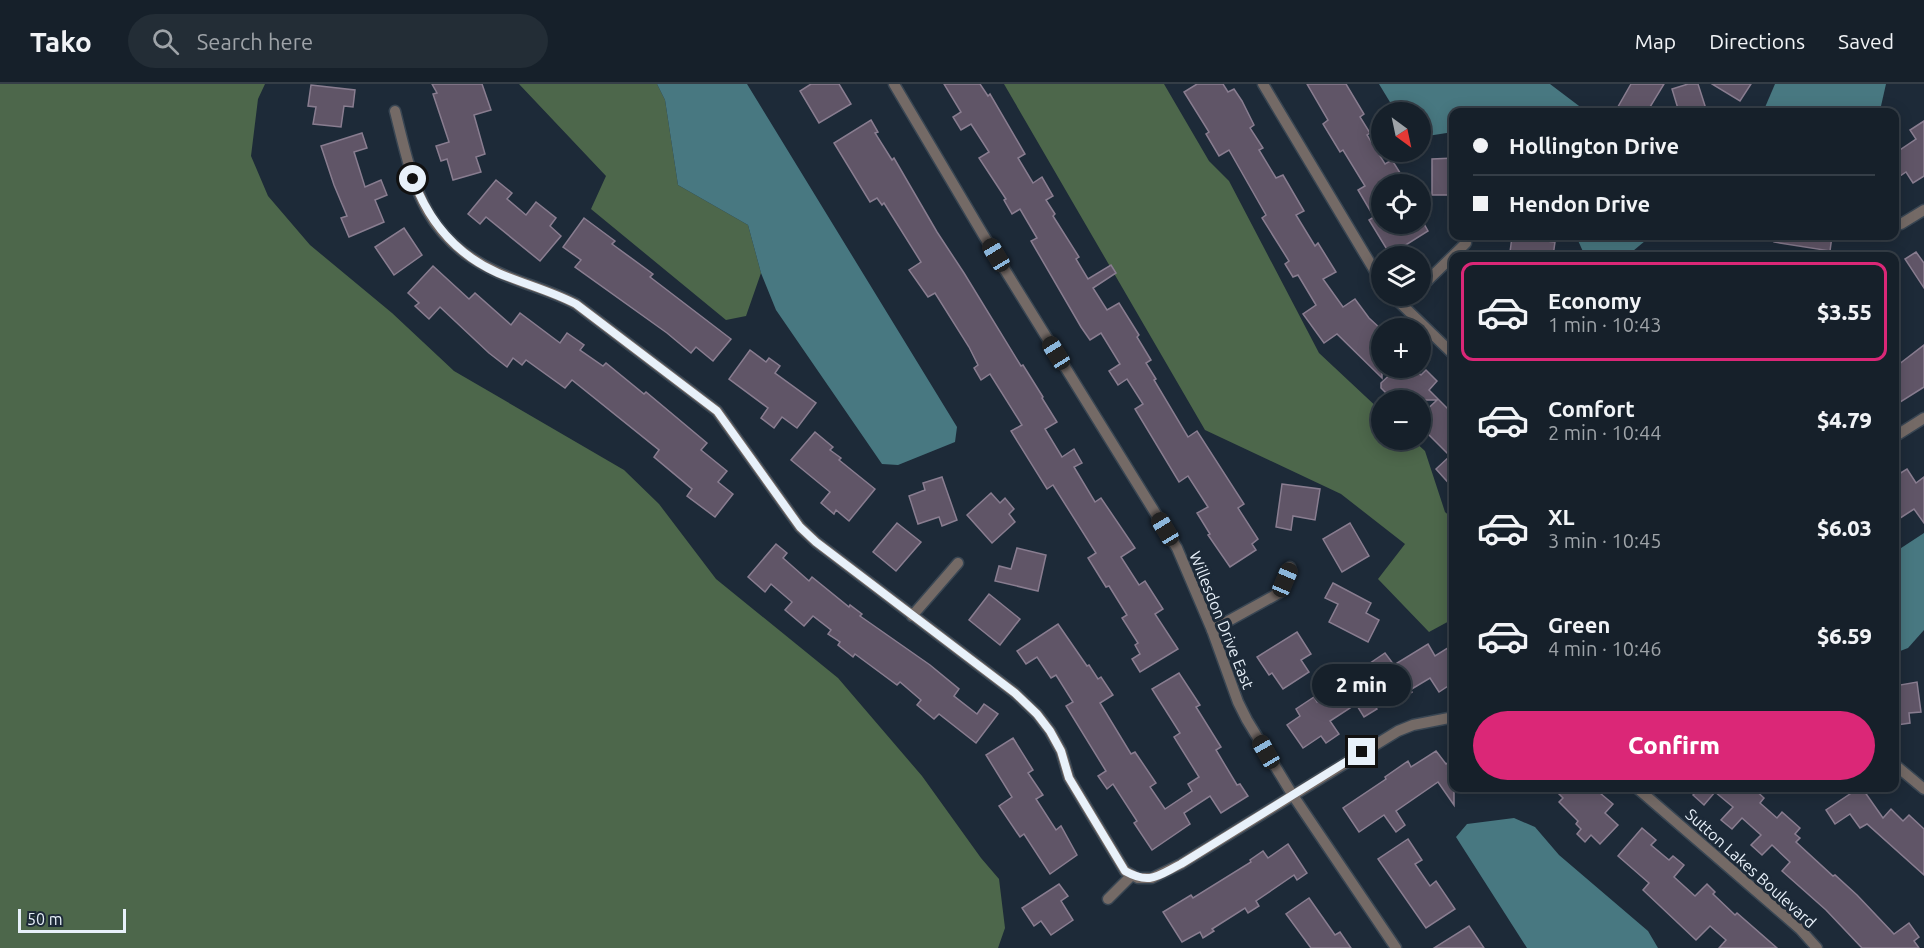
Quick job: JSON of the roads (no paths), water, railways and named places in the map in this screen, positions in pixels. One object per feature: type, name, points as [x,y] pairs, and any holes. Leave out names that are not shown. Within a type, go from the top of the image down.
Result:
[{"type":"street","name":"Willesdon Drive East","points":[[894,84],[990,246],[1177,548],[1212,630],[1238,702],[1292,794],[1396,948]]},
{"type":"street","points":[[1263,84],[1371,265]]},
{"type":"street","points":[[395,111],[420,199],[439,229],[458,249],[498,272],[576,304],[717,411],[800,527],[816,542],[1015,693],[1037,714],[1061,751],[1069,778],[1128,873],[1138,878],[1152,878],[1181,864],[1398,730],[1449,718]]},
{"type":"street","points":[[1899,224],[1924,210]]},
{"type":"street","points":[[1457,252],[1466,243]]},
{"type":"street","points":[[1431,277],[1449,260]]},
{"type":"street","points":[[1404,306],[1449,350]]},
{"type":"street","points":[[1899,434],[1924,418]]},
{"type":"street","points":[[912,616],[958,563]]},
{"type":"street","points":[[1212,630],[1279,592],[1290,567]]},
{"type":"street","points":[[1899,768],[1924,789]]},
{"type":"street","name":"Sutton Lakes Boulevard","points":[[1642,792],[1800,929],[1817,948]]},
{"type":"street","points":[[1108,899],[1128,873]]}]
